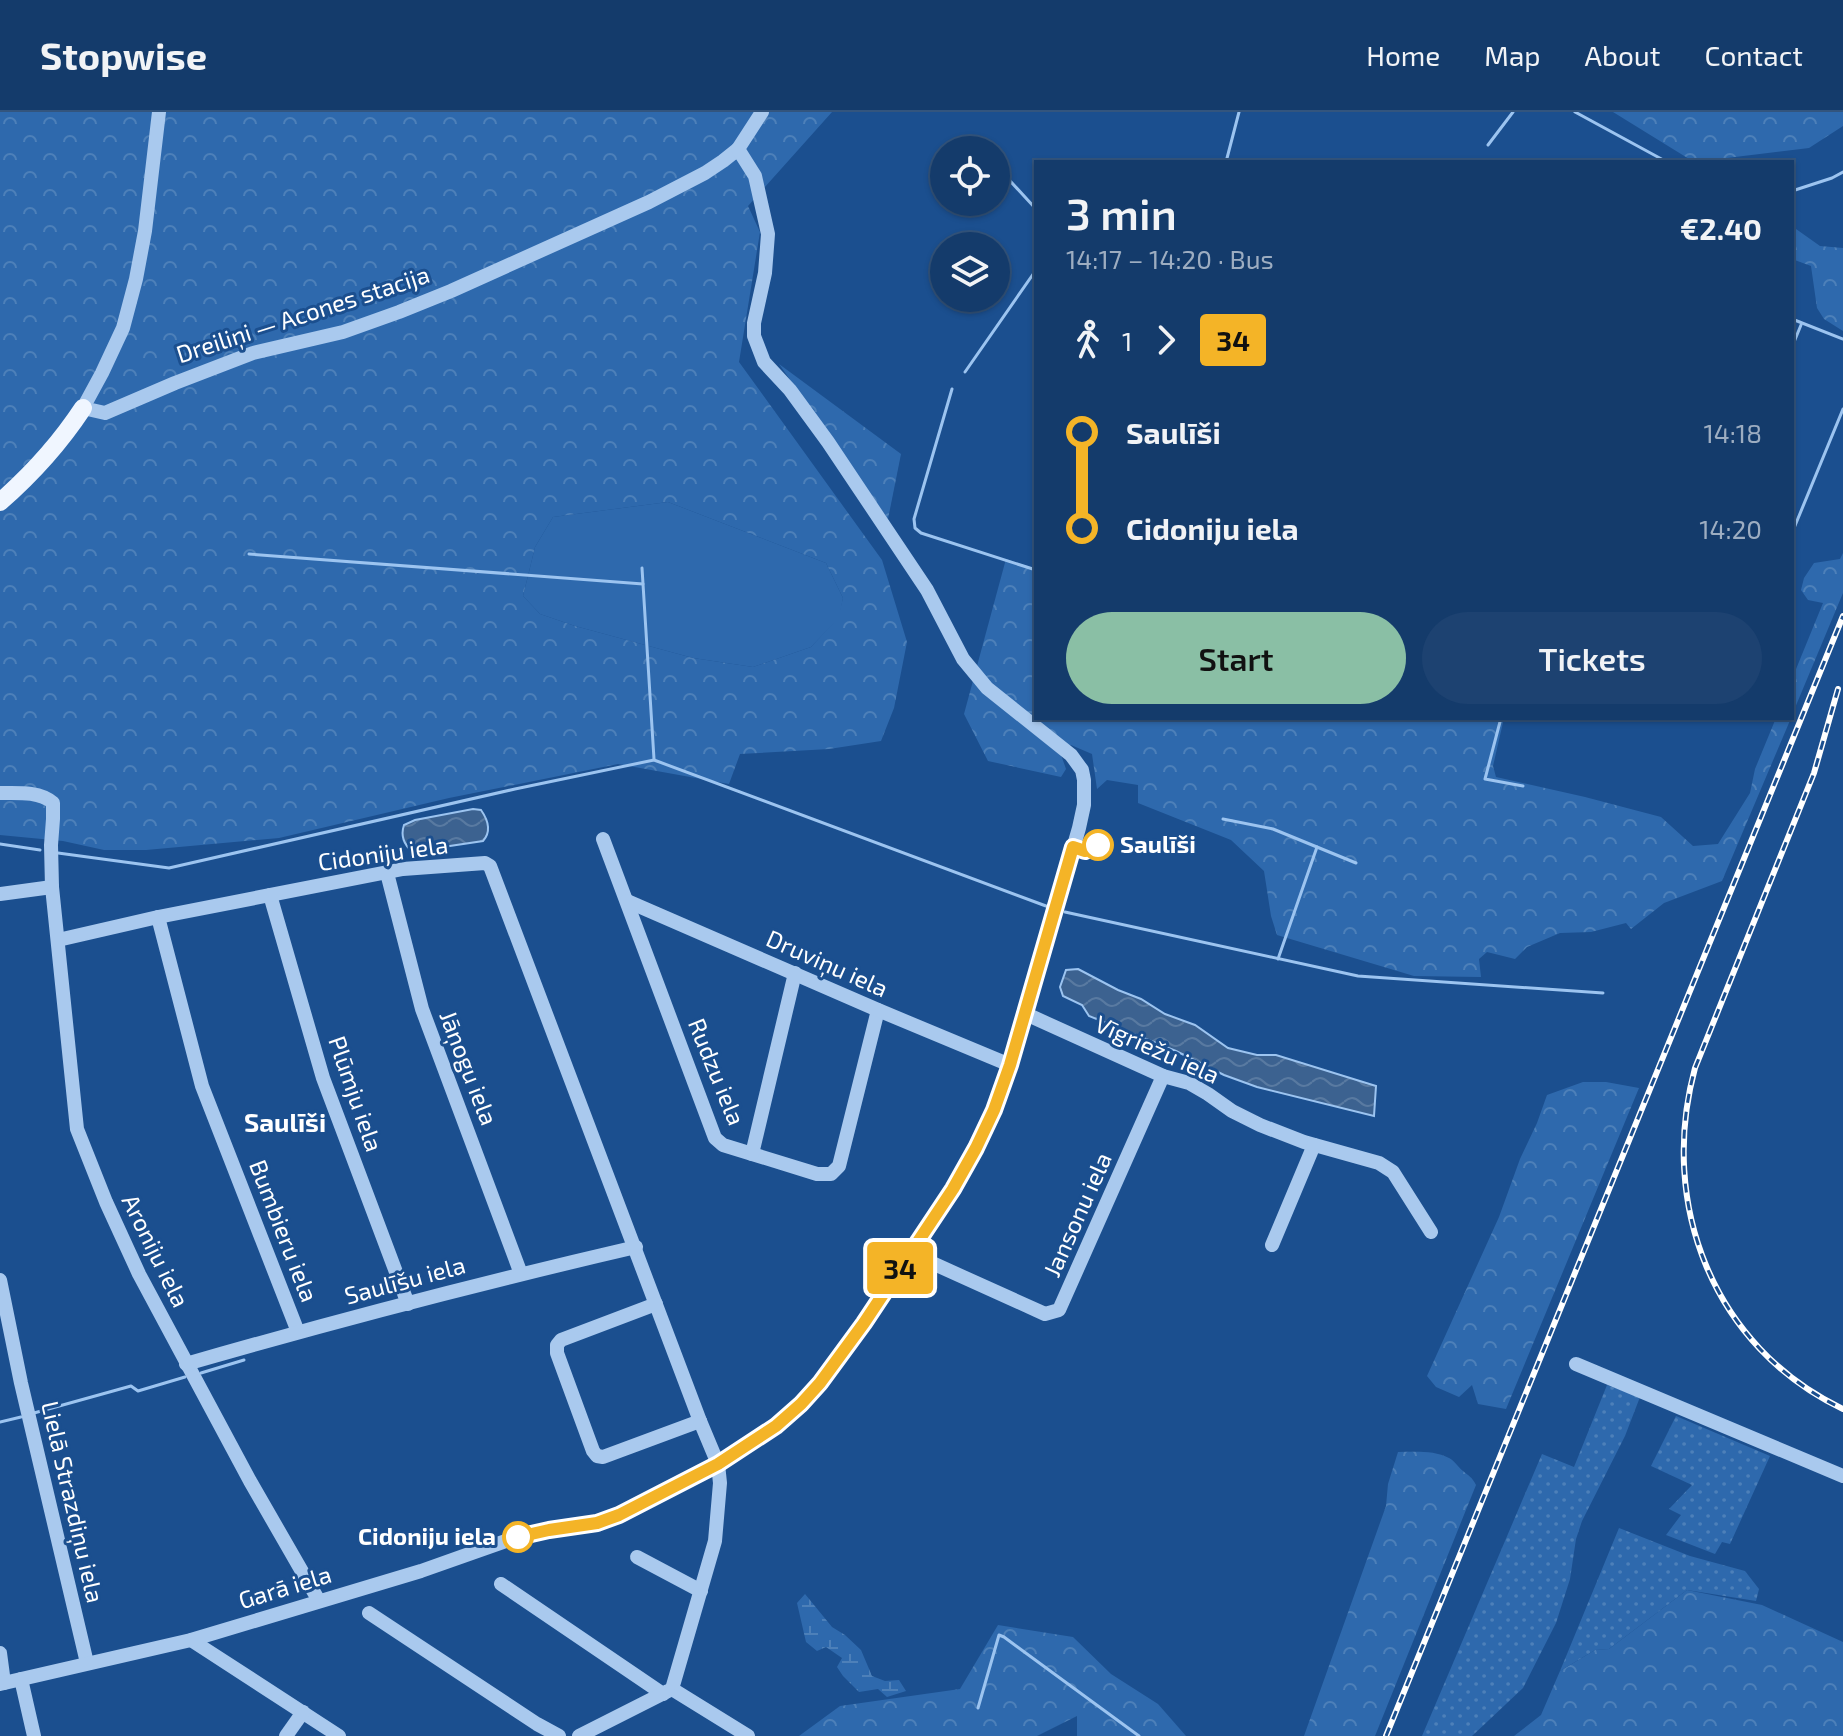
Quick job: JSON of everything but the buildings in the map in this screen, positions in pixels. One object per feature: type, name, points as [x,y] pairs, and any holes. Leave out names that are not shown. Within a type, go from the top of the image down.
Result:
[{"type":"main road","points":[[0,502],[39,466],[83,408]]},
{"type":"street","points":[[83,408],[123,328],[136,279],[159,112]]},
{"type":"street","name":"Dreiliņi — Acones stacija","points":[[83,408],[105,413],[253,353],[343,332],[451,291],[649,202],[705,173],[738,149],[762,112]]},
{"type":"street","name":"Garā iela","points":[[2,1684],[191,1640],[421,1571],[517,1537],[597,1523],[619,1515],[718,1464],[776,1426],[820,1383],[953,1189],[976,1148],[1010,1065],[1082,816],[1082,770],[1071,755],[987,688],[963,659],[927,590],[828,442],[790,390],[764,362],[754,336],[754,323],[765,273],[768,234],[755,176],[738,149]]},
{"type":"street","name":"Aroniju iela","points":[[0,793],[37,795],[53,803],[52,887],[77,1129],[106,1202],[186,1364],[319,1601]]},
{"type":"street","name":"Rudzu iela","points":[[603,839],[715,1138],[723,1145],[817,1174],[831,1174],[839,1166],[878,1010]]},
{"type":"street","name":"Cidoniju iela","points":[[58,940],[403,869],[485,863],[490,866],[718,1464],[720,1483],[715,1541],[668,1692]]},
{"type":"street","name":"Jāņogu iela","points":[[387,873],[422,1009],[521,1274]]},
{"type":"street","points":[[0,894],[52,887]]},
{"type":"street","name":"Plūmju iela","points":[[270,895],[323,1078],[408,1304]]},
{"type":"street","name":"Druviņu iela","points":[[627,901],[1010,1065]]},
{"type":"street","name":"Bumbieru iela","points":[[158,917],[202,1086],[298,1332]]},
{"type":"street","points":[[752,1154],[795,973]]},
{"type":"street","name":"Vīgriežu iela","points":[[1026,1014],[1163,1076],[1189,1083],[1246,1118],[1314,1145],[1379,1163],[1393,1172],[1431,1232]]},
{"type":"street","name":"Jansonu iela","points":[[910,1253],[1045,1314],[1059,1310],[1163,1076]]},
{"type":"street","points":[[1272,1245],[1314,1145]]},
{"type":"street","name":"Saulīšu iela","points":[[186,1364],[521,1274],[636,1247]]},
{"type":"street","name":"Lielā Strazdiņu iela","points":[[0,1280],[87,1663]]},
{"type":"street","points":[[656,1304],[561,1340],[557,1345],[557,1353],[593,1451],[603,1457],[700,1421]]},
{"type":"street","points":[[0,1355],[16,1351]]},
{"type":"street","points":[[1576,1364],[1843,1476]]},
{"type":"street","points":[[637,1557],[701,1591]]},
{"type":"street","points":[[501,1584],[668,1692],[748,1736]]},
{"type":"street","points":[[369,1613],[559,1736]]},
{"type":"street","points":[[191,1640],[339,1736]]},
{"type":"street","points":[[0,1653],[2,1684]]},
{"type":"street","points":[[21,1679],[34,1736]]},
{"type":"street","points":[[579,1736],[668,1692]]},
{"type":"street","points":[[286,1736],[303,1712]]},
{"type":"green space","points":[[0,112],[832,112],[748,206],[760,232],[739,362],[882,560],[907,642],[894,708],[881,741],[829,749],[740,754],[729,784],[618,764],[449,798],[279,838],[146,850],[104,850],[63,841],[0,835]],"holes":[[[668,502],[826,563],[843,598],[838,618],[811,647],[753,667],[693,658],[575,626],[540,614],[523,596],[535,547],[553,517]]]},
{"type":"green space","points":[[1613,112],[1843,112],[1843,126],[1809,148],[1691,160]]},
{"type":"green space","points":[[1794,229],[1820,246],[1843,248],[1843,331],[1824,319],[1817,308],[1811,266],[1794,260]]},
{"type":"green space","points":[[779,364],[901,454],[888,519]]},
{"type":"green space","points":[[668,502],[826,563],[843,598],[839,618],[811,647],[753,667],[693,658],[575,626],[540,614],[523,596],[535,547],[553,517]]},
{"type":"green space","points":[[1843,553],[1843,593],[1794,710],[1794,674],[1823,603],[1808,600],[1801,590],[1804,578],[1814,563],[1840,559]]},
{"type":"green space","points":[[1006,559],[1034,568],[1034,720],[1504,720],[1493,766],[1496,777],[1661,817],[1693,846],[1718,844],[1750,793],[1755,769],[1775,720],[1790,720],[1722,881],[1664,903],[1631,929],[1626,923],[1591,932],[1560,933],[1527,947],[1515,959],[1487,952],[1479,959],[1481,977],[1414,976],[1277,935],[1264,871],[1231,840],[1138,803],[1138,785],[1107,780],[1097,789],[1092,754],[1071,745],[1060,752],[1066,769],[1061,777],[988,761],[964,714]]},
{"type":"green space","points":[[1583,1082],[1606,1082],[1639,1088],[1506,1409],[1478,1404],[1472,1385],[1459,1397],[1436,1387],[1427,1376],[1499,1217],[1547,1095]]},
{"type":"green space","points":[[1607,1385],[1640,1397],[1625,1436],[1582,1521],[1570,1579],[1556,1623],[1523,1688],[1472,1736],[1422,1736],[1542,1454],[1574,1467]]},
{"type":"green space","points":[[1676,1416],[1770,1456],[1730,1544],[1722,1542],[1715,1554],[1666,1535],[1681,1515],[1669,1509],[1692,1485],[1651,1466]]},
{"type":"green space","points":[[1398,1452],[1443,1455],[1472,1478],[1476,1485],[1375,1736],[1304,1736],[1386,1506],[1388,1484]]},
{"type":"green space","points":[[1619,1528],[1690,1556],[1745,1571],[1759,1589],[1756,1601],[1687,1590],[1609,1649],[1595,1650],[1560,1671]]},
{"type":"green space","points":[[1687,1590],[1762,1605],[1843,1642],[1843,1736],[1514,1736],[1541,1715],[1560,1671],[1595,1650],[1609,1649]]},
{"type":"green space","points":[[805,1594],[832,1627],[861,1650],[872,1676],[885,1681],[899,1680],[906,1691],[887,1697],[878,1689],[859,1692],[837,1667],[842,1658],[826,1647],[817,1651],[806,1642],[797,1603]]},
{"type":"green space","points":[[998,1625],[1073,1637],[1111,1674],[1158,1704],[1186,1736],[1077,1736],[1077,1716],[1037,1736],[799,1736],[840,1706],[960,1689]]},
{"type":"water","points":[[473,809],[481,810],[487,822],[488,829],[483,841],[413,852],[405,844],[402,833],[404,825]]},
{"type":"water","points":[[1078,969],[1165,1014],[1195,1025],[1228,1048],[1257,1055],[1276,1055],[1376,1086],[1374,1116],[1257,1087],[1089,1016],[1082,1005],[1063,996],[1060,987],[1066,970]]},
{"type":"waterway","points":[[1227,160],[1239,112]]},
{"type":"waterway","points":[[1488,145],[1513,112]]},
{"type":"waterway","points":[[1575,112],[1663,160]]},
{"type":"waterway","points":[[1794,190],[1843,172]]},
{"type":"waterway","points":[[1010,181],[1034,207]]},
{"type":"waterway","points":[[965,372],[1034,273]]},
{"type":"waterway","points":[[1794,320],[1843,339]]},
{"type":"waterway","points":[[1794,342],[1801,325]]},
{"type":"waterway","points":[[952,389],[914,519],[915,528],[921,533],[1034,569]]},
{"type":"waterway","points":[[1794,528],[1843,409]]},
{"type":"waterway","points":[[249,554],[643,584]]},
{"type":"waterway","points":[[642,568],[654,759]]},
{"type":"waterway","points":[[1500,720],[1485,779],[1523,786]]},
{"type":"waterway","points":[[58,853],[169,868],[654,760],[1046,906]]},
{"type":"waterway","points":[[1223,819],[1273,829],[1356,863]]},
{"type":"waterway","points":[[0,844],[40,850]]},
{"type":"waterway","points":[[1278,959],[1317,847]]},
{"type":"waterway","points":[[1065,912],[1358,976],[1603,993]]},
{"type":"waterway","points":[[201,1373],[244,1360]]},
{"type":"waterway","points":[[34,1413],[131,1386],[138,1391],[185,1377]]},
{"type":"waterway","points":[[0,1422],[21,1417]]},
{"type":"waterway","points":[[978,1708],[999,1635],[1139,1736]]},
{"type":"railway","points":[[1386,1736],[1843,616]]},
{"type":"railway","points":[[1838,689],[1814,773],[1695,1068],[1685,1119],[1684,1170],[1691,1219],[1706,1266],[1729,1310],[1760,1349],[1798,1382],[1843,1409]]},
{"type":"bus line","name":"34","points":[[518,1537],[597,1523],[619,1515],[718,1464],[776,1426],[820,1383],[953,1189],[976,1148],[1010,1065],[1073,847],[1085,851],[1098,845]]},
{"type":"place","name":"Saulīši","points":[[1098,845]]},
{"type":"place","name":"Cidoniju iela","points":[[518,1537]]},
{"type":"district","name":"Saulīši","points":[[285,1123]]}]
